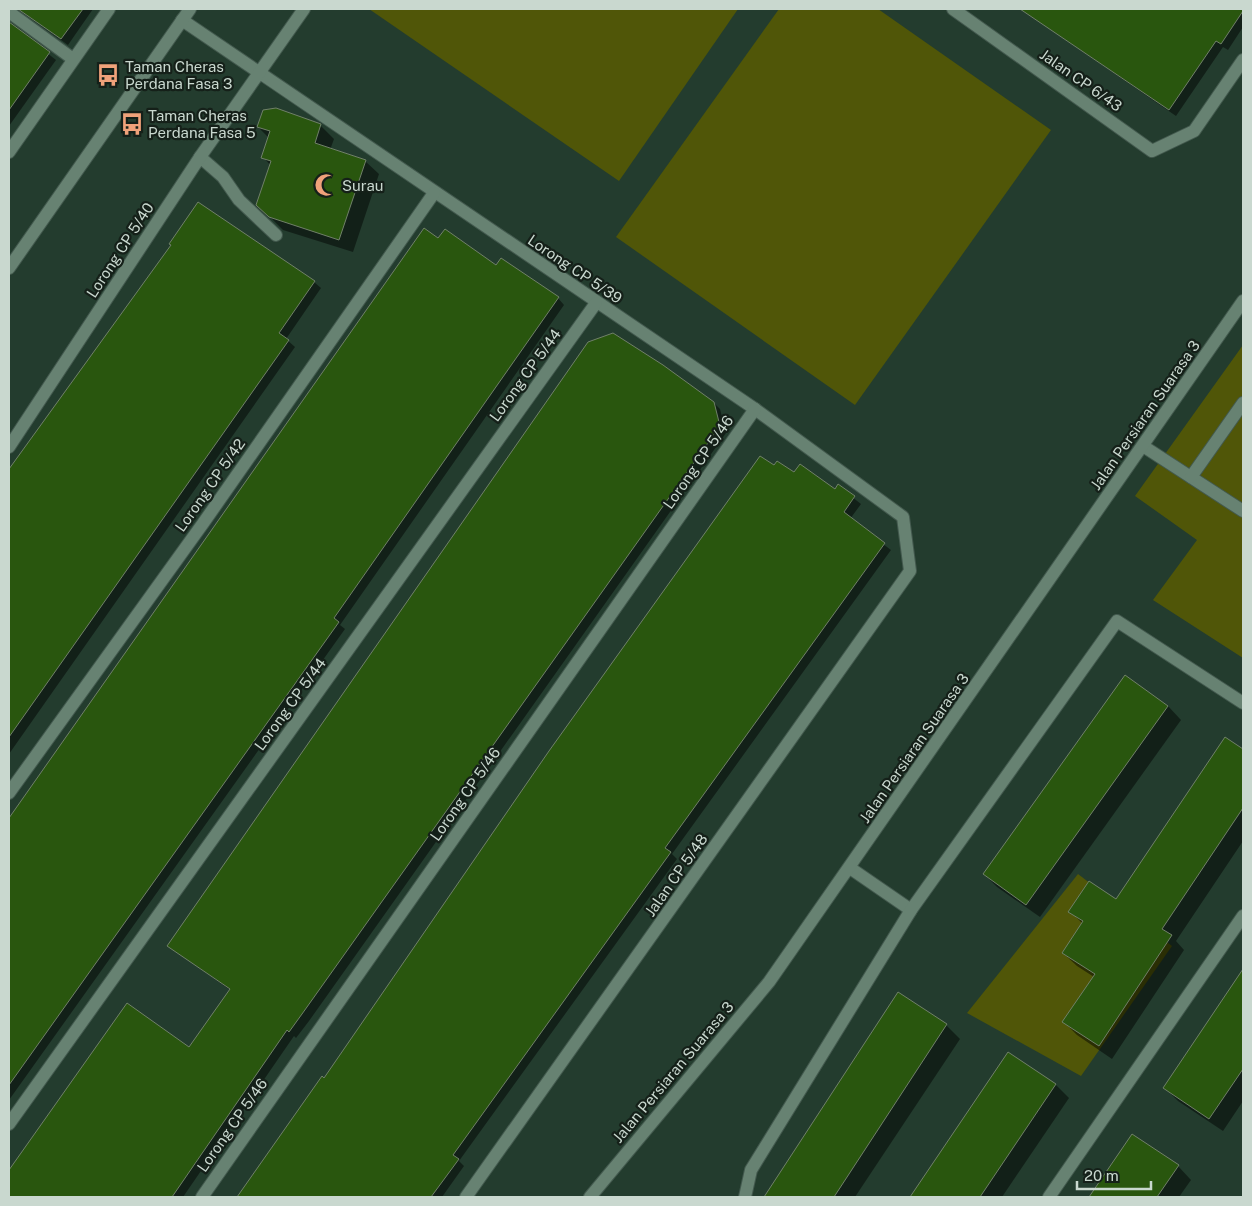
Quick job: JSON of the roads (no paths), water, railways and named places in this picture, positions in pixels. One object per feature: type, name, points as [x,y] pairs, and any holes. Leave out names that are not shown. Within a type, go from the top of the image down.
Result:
[{"type":"street","points":[[9,152],[109,9]]},
{"type":"street","points":[[9,268],[190,9]]},
{"type":"street","name":"Lorong CP 5/40","points":[[9,447],[49,390],[200,158],[304,9]]},
{"type":"street","name":"Jalan CP 6/43","points":[[952,9],[1152,151],[1194,130],[1243,60]]},
{"type":"street","points":[[9,12],[74,59]]},
{"type":"street","name":"Lorong CP 5/39","points":[[182,20],[596,303],[755,409],[903,517],[910,571]]},
{"type":"street","points":[[200,158],[223,177],[238,200],[276,235]]},
{"type":"street","name":"Lorong CP 5/42","points":[[9,793],[204,522],[434,193]]},
{"type":"street","name":"Jalan Persiaran Suarasa 3","points":[[590,1197],[769,982],[1243,302]]},
{"type":"street","name":"Lorong CP 5/44","points":[[9,1124],[596,303]]},
{"type":"street","points":[[1191,477],[1243,403]]},
{"type":"street","name":"Lorong CP 5/46","points":[[202,1197],[755,409]]},
{"type":"street","points":[[1143,446],[1243,511]]},
{"type":"street","name":"Jalan CP 5/48","points":[[466,1197],[910,571]]},
{"type":"street","points":[[745,1197],[751,1170],[911,910],[1117,621],[1243,703]]},
{"type":"street","points":[[850,868],[911,910]]},
{"type":"street","points":[[1049,1197],[1243,916]]},
{"type":"place","name":"Taman Cheras Perdana Fasa 3","points":[[108,75]]},
{"type":"place","name":"Taman Cheras Perdana Fasa 5","points":[[132,124]]},
{"type":"place","name":"Surau","points":[[326,185]]}]
